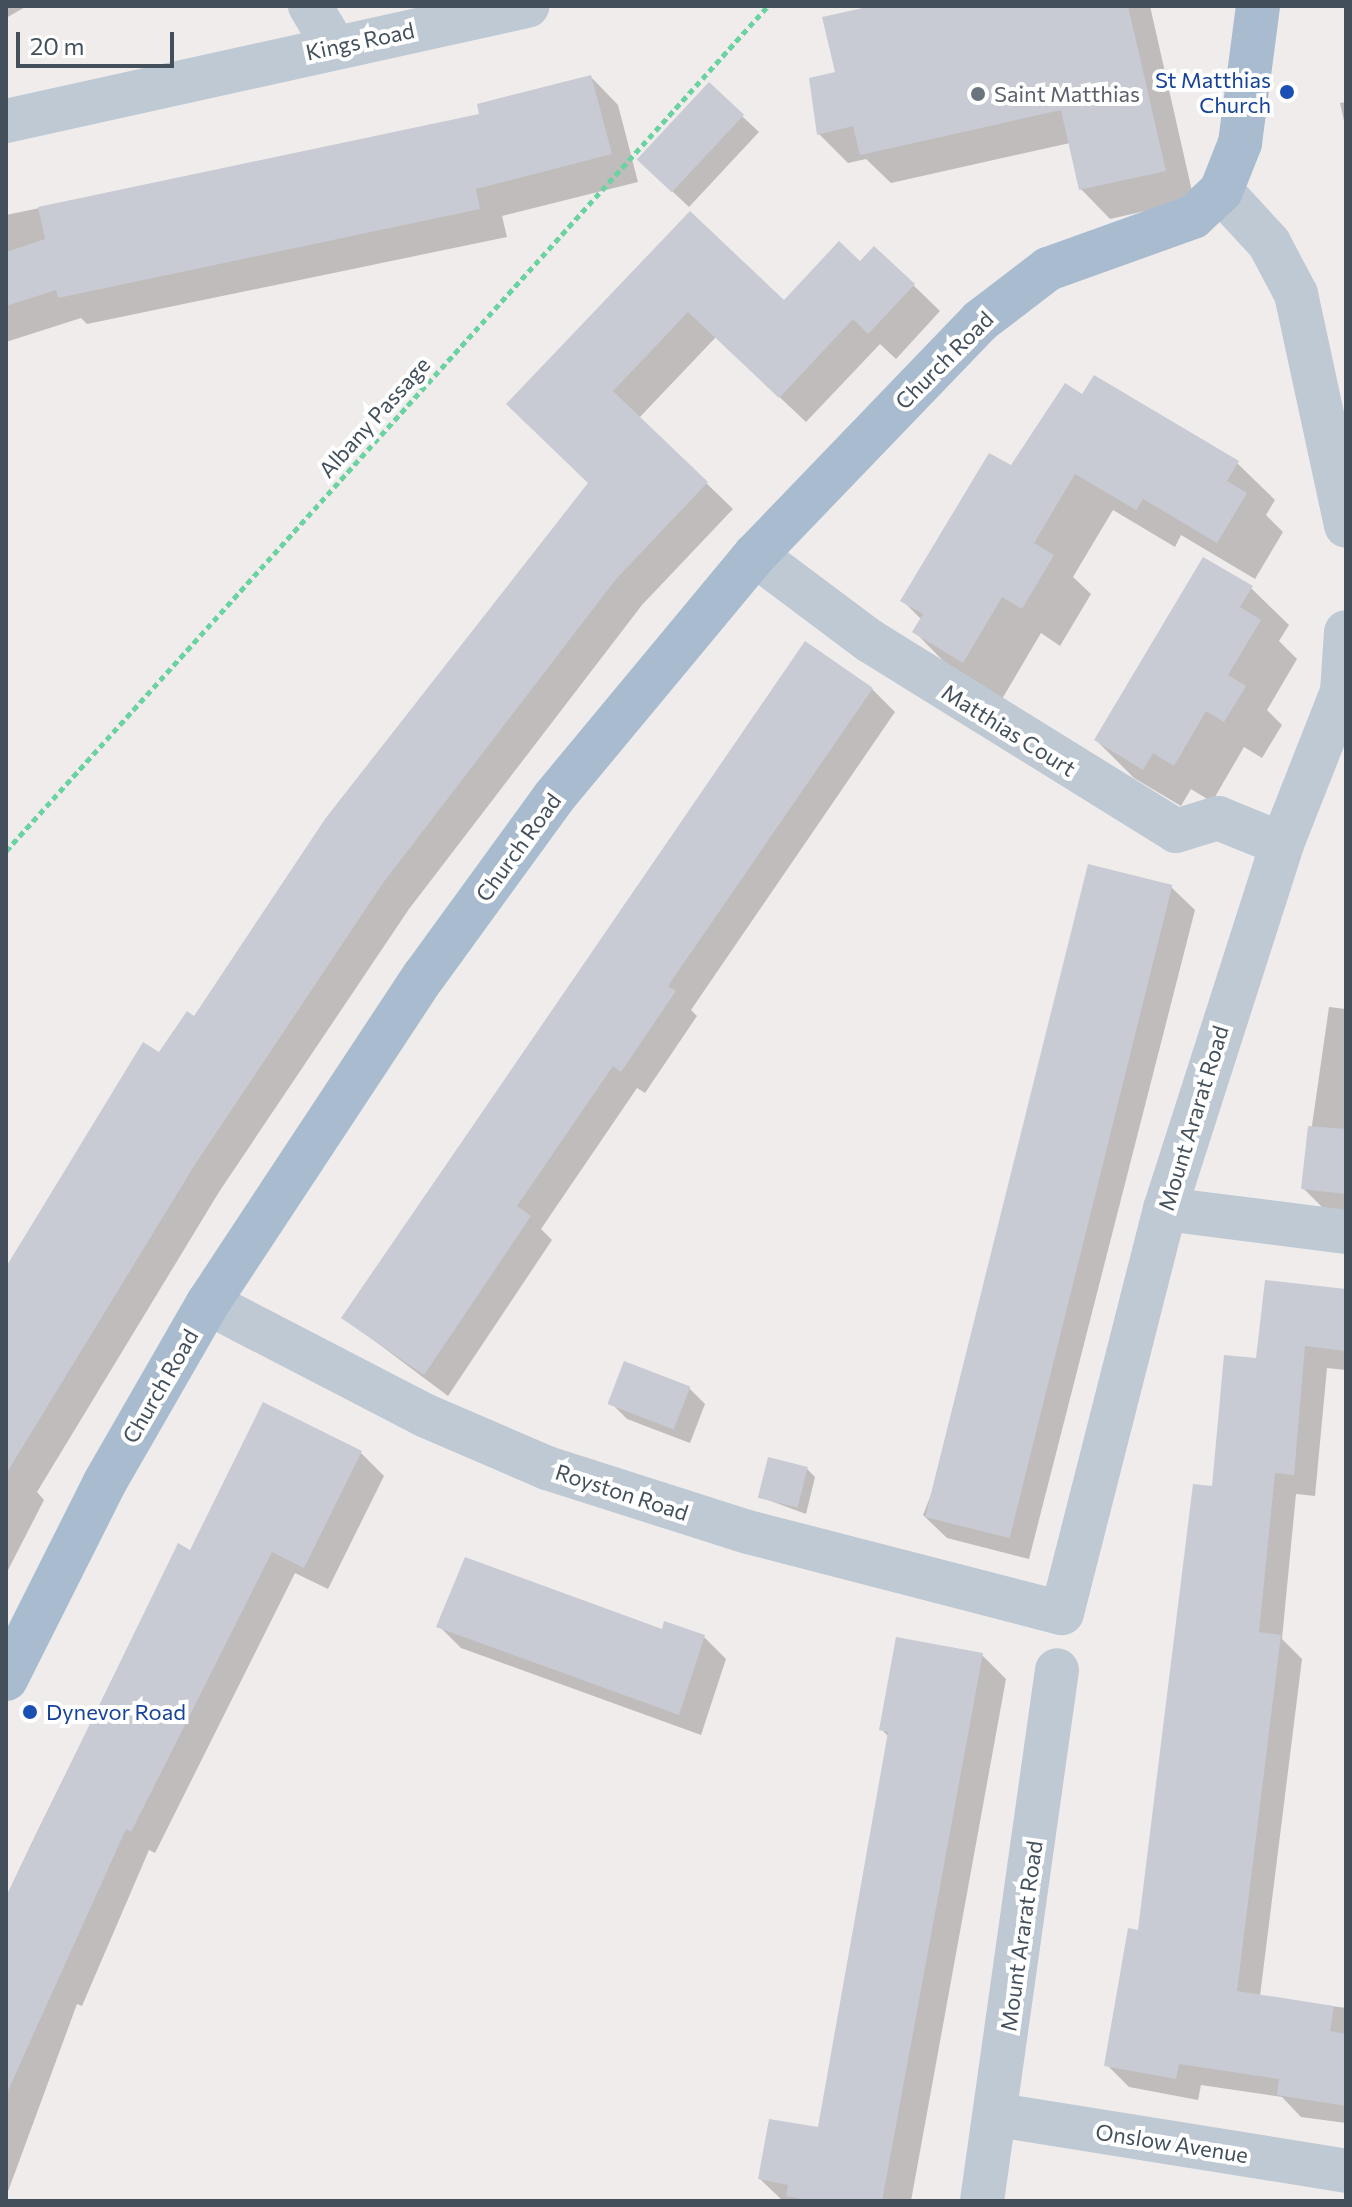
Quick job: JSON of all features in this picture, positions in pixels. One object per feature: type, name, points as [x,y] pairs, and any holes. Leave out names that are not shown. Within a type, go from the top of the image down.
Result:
[{"type":"main road","points":[[1221,191],[1240,143],[1258,6]]},
{"type":"main road","name":"Church Road","points":[[6,1679],[105,1482],[208,1303],[424,976],[554,797],[755,555],[980,321],[1048,269],[1193,217],[1221,191]]},
{"type":"street","points":[[310,6],[334,46]]},
{"type":"street","name":"Kings Road","points":[[6,121],[334,46],[527,6]]},
{"type":"street","points":[[1221,191],[1269,243],[1296,294],[1346,526]]},
{"type":"street","name":"Matthias Court","points":[[755,555],[870,641],[1176,831],[1218,818],[1282,844]]},
{"type":"street","name":"Mount Ararat Road","points":[[1062,1613],[1165,1209],[1282,844],[1342,692],[1346,632]]},
{"type":"street","points":[[1165,1209],[1346,1232]]},
{"type":"street","name":"Royston Road","points":[[208,1303],[424,1415],[547,1468],[748,1532],[1062,1613]]},
{"type":"street","name":"Mount Ararat Road","points":[[982,2201],[998,2115],[1057,1670]]},
{"type":"street","name":"Onslow Avenue","points":[[998,2115],[1346,2171]]},
{"type":"path","name":"Albany Passage","points":[[6,851],[768,6]]},
{"type":"building","name":"Saint Matthias","points":[[872,6],[1128,6],[1166,171],[1079,190],[1061,110],[860,155],[853,126],[817,135],[809,78],[835,72],[822,17]]},
{"type":"building","points":[[591,75],[612,154],[476,189],[480,209],[58,298],[56,290],[6,306],[6,252],[45,239],[38,207],[479,114],[477,104]]},
{"type":"building","points":[[709,82],[744,115],[672,192],[637,160]]},
{"type":"building","points":[[690,211],[784,300],[839,241],[860,261],[874,246],[915,284],[868,334],[853,319],[779,398],[688,312],[613,391],[708,482],[616,579],[383,883],[194,1166],[6,1474],[6,1267],[143,1042],[159,1052],[187,1011],[194,1016],[325,819],[588,483],[506,404]]},
{"type":"building","points":[[1094,375],[1239,461],[1227,481],[1247,493],[1217,543],[1143,499],[1136,510],[1075,474],[1034,543],[1054,555],[1022,609],[1002,597],[963,663],[912,632],[923,614],[900,601],[989,453],[1011,465],[1065,383],[1082,394]]},
{"type":"building","points":[[1203,557],[1253,586],[1240,607],[1261,620],[1228,675],[1246,686],[1224,722],[1206,711],[1174,766],[1153,753],[1143,770],[1094,740]]},
{"type":"building","points":[[805,641],[873,688],[668,986],[676,991],[621,1072],[613,1066],[517,1206],[531,1216],[424,1375],[341,1318]]},
{"type":"building","points":[[1088,864],[1172,885],[1010,1538],[925,1517]]},
{"type":"building","points":[[1308,1126],[1346,1129],[1346,1194],[1301,1189]]},
{"type":"building","points":[[1265,1280],[1346,1289],[1346,1351],[1305,1346],[1294,1475],[1275,1473],[1259,1632],[1281,1635],[1237,1991],[1334,2006],[1330,2031],[1346,2034],[1346,2106],[1277,2095],[1279,2079],[1179,2064],[1176,2079],[1104,2066],[1128,1928],[1138,1930],[1193,1484],[1212,1486],[1224,1355],[1256,1358]]},
{"type":"building","points":[[624,1361],[690,1386],[674,1429],[608,1404]]},
{"type":"building","points":[[263,1402],[362,1451],[304,1568],[272,1552],[131,1832],[126,1829],[6,2095],[6,1897],[178,1543],[190,1550]]},
{"type":"building","points":[[768,1457],[808,1467],[798,1508],[758,1498]]},
{"type":"building","points":[[465,1557],[662,1629],[664,1621],[705,1635],[679,1715],[436,1627]]},
{"type":"building","points":[[896,1637],[983,1653],[882,2201],[812,2201],[786,2196],[788,2185],[758,2179],[769,2119],[818,2127],[888,1732],[879,1730]]},
{"type":"place","name":"St Matthias Church","points":[[1287,92]]},
{"type":"place","name":"Saint Matthias","points":[[978,94]]},
{"type":"place","name":"Dynevor Road","points":[[30,1712]]}]
